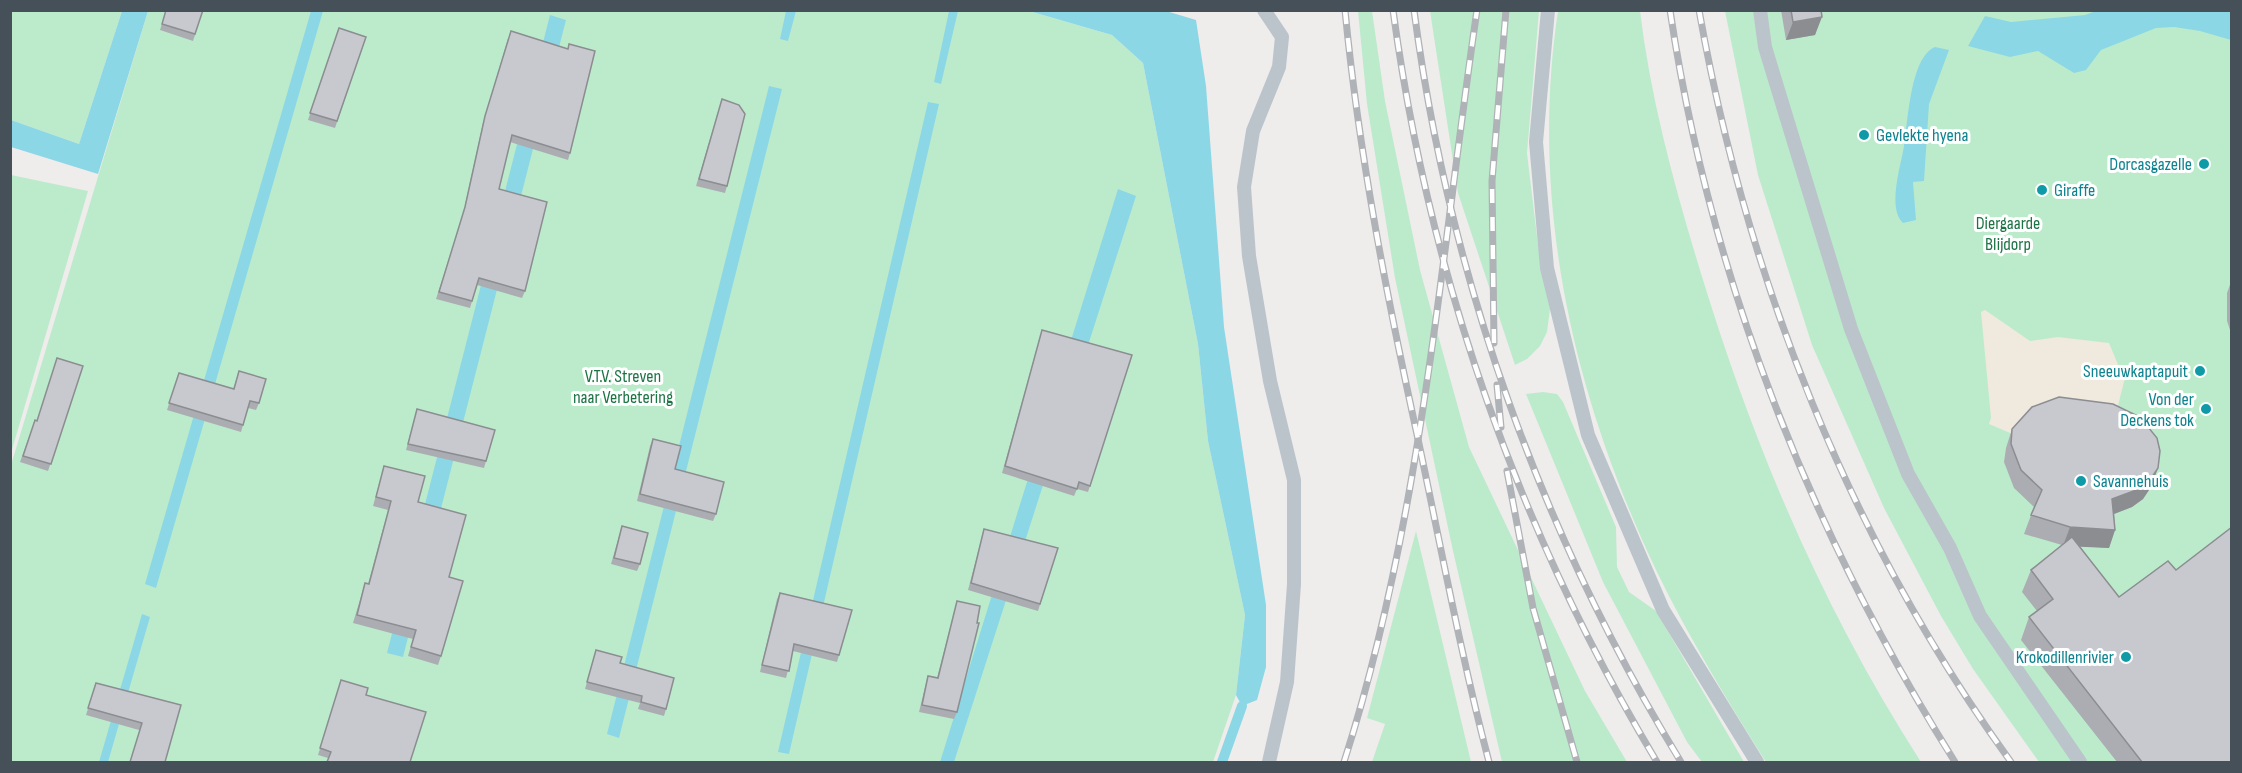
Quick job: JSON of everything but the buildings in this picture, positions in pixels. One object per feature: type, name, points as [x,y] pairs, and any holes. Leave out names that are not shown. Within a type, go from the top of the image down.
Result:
[{"type":"lane","points":[[1264,10],[1282,37],[1279,67],[1253,131],[1244,187],[1249,256],[1270,381],[1294,480],[1294,584],[1287,682],[1269,762]]},
{"type":"lane","points":[[1548,10],[1536,142],[1547,268],[1588,435],[1663,610],[1757,762]]},
{"type":"lane","points":[[1760,10],[1765,47],[1840,296],[1908,474],[1950,548],[1980,616],[2080,762]]},
{"type":"green space","points":[[11,11],[122,11],[79,144],[11,120]]},
{"type":"green space","name":"V.T.V. Streven naar Verbetering","points":[[148,11],[1029,11],[1112,35],[1143,63],[1198,344],[1208,441],[1245,615],[1236,695],[1213,762],[11,762],[11,465]]},
{"type":"green space","points":[[1358,11],[1372,11],[1385,101],[1420,270],[1469,447],[1585,691],[1627,762],[1502,762],[1453,551],[1395,278],[1367,104]]},
{"type":"green space","points":[[1430,11],[1539,11],[1527,153],[1538,245],[1550,309],[1547,332],[1540,346],[1527,359],[1515,365],[1458,193]]},
{"type":"green space","points":[[1558,11],[1640,11],[1658,113],[1683,214],[1746,407],[1795,529],[1823,588],[1853,647],[1921,762],[1766,762],[1708,668],[1656,570],[1627,504],[1602,436],[1581,367],[1565,297],[1554,226],[1549,155],[1550,83]]},
{"type":"green space","name":"Diergaarde Blijdorp","points":[[1725,11],[2231,11],[2231,762],[2039,762],[1973,669],[1941,616],[1884,508],[1812,345],[1758,175]]},
{"type":"green space","points":[[10,175],[88,191],[11,453]]},
{"type":"green space","points":[[1543,392],[1557,394],[1563,402],[1616,527],[1617,567],[1629,592],[1656,611],[1744,762],[1702,762],[1687,742],[1603,582],[1526,394]]},
{"type":"green space","points":[[1416,531],[1471,762],[1372,762],[1385,724],[1367,718]]},
{"type":"sand","points":[[1985,310],[2030,341],[2058,337],[2109,343],[2119,367],[2126,374],[2113,425],[2015,435],[1989,424],[1991,418],[1981,312]]},
{"type":"water","points":[[122,11],[148,11],[98,174],[11,147],[11,120],[79,144]]},
{"type":"water","points":[[311,11],[323,11],[156,588],[145,584]]},
{"type":"water","points":[[786,11],[796,11],[788,41],[780,39]]},
{"type":"water","points":[[949,11],[958,11],[941,84],[934,82]]},
{"type":"water","points":[[1029,11],[1166,11],[1196,20],[1206,86],[1224,327],[1266,605],[1266,667],[1257,700],[1242,706],[1236,695],[1245,615],[1208,441],[1198,344],[1143,63],[1112,35]]},
{"type":"water","points":[[2096,11],[2231,11],[2231,40],[2200,31],[2174,27],[2156,28],[2101,50],[2086,70],[2074,73],[2038,51],[2010,57],[1968,46],[1985,16],[2011,22],[2085,15]]},
{"type":"water","points":[[550,15],[566,20],[403,657],[387,653]]},
{"type":"water","points":[[1935,47],[1949,50],[1929,104],[1924,181],[1913,182],[1916,220],[1903,223],[1898,216],[1895,197],[1909,107],[1920,63]]},
{"type":"water","points":[[769,86],[782,89],[619,738],[607,734]]},
{"type":"water","points":[[928,102],[939,104],[789,754],[778,752]]},
{"type":"water","points":[[1118,189],[1136,196],[954,762],[940,762]]},
{"type":"water","points":[[142,614],[150,617],[108,762],[99,762]]},
{"type":"waterway","points":[[1222,762],[1242,706]]},
{"type":"railway","points":[[1345,10],[1358,119],[1385,279],[1460,642],[1489,762]]},
{"type":"railway","points":[[1393,10],[1409,110],[1430,208],[1456,305],[1487,400],[1522,493],[1563,585],[1608,675],[1657,762]]},
{"type":"railway","points":[[1414,10],[1430,110],[1451,208],[1477,305],[1508,400],[1544,494],[1585,585],[1631,675],[1681,762]]},
{"type":"railway","points":[[1344,762],[1371,670],[1411,484],[1477,10]]},
{"type":"railway","points":[[1494,343],[1492,181],[1506,10]]},
{"type":"railway","points":[[1670,10],[1688,110],[1711,209],[1740,306],[1774,401],[1812,494],[1855,586],[1903,675],[1955,762]]},
{"type":"railway","points":[[1699,10],[1720,111],[1745,210],[1776,308],[1813,404],[1854,498],[1901,589],[1953,677],[2011,762]]},
{"type":"railway","points":[[1497,385],[1501,427]]},
{"type":"railway","points":[[1507,471],[1533,608],[1577,762]]},
{"type":"place","name":"Gevlekte hyena","points":[[1864,135]]},
{"type":"place","name":"Dorcasgazelle","points":[[2204,164]]},
{"type":"place","name":"Giraffe","points":[[2042,190]]},
{"type":"place","name":"Sneeuwkaptapuit","points":[[2200,371]]},
{"type":"place","name":"Von der Deckens tok","points":[[2206,409]]},
{"type":"place","name":"Savannehuis","points":[[2081,481]]},
{"type":"place","name":"Krokodillenrivier","points":[[2126,657]]}]
